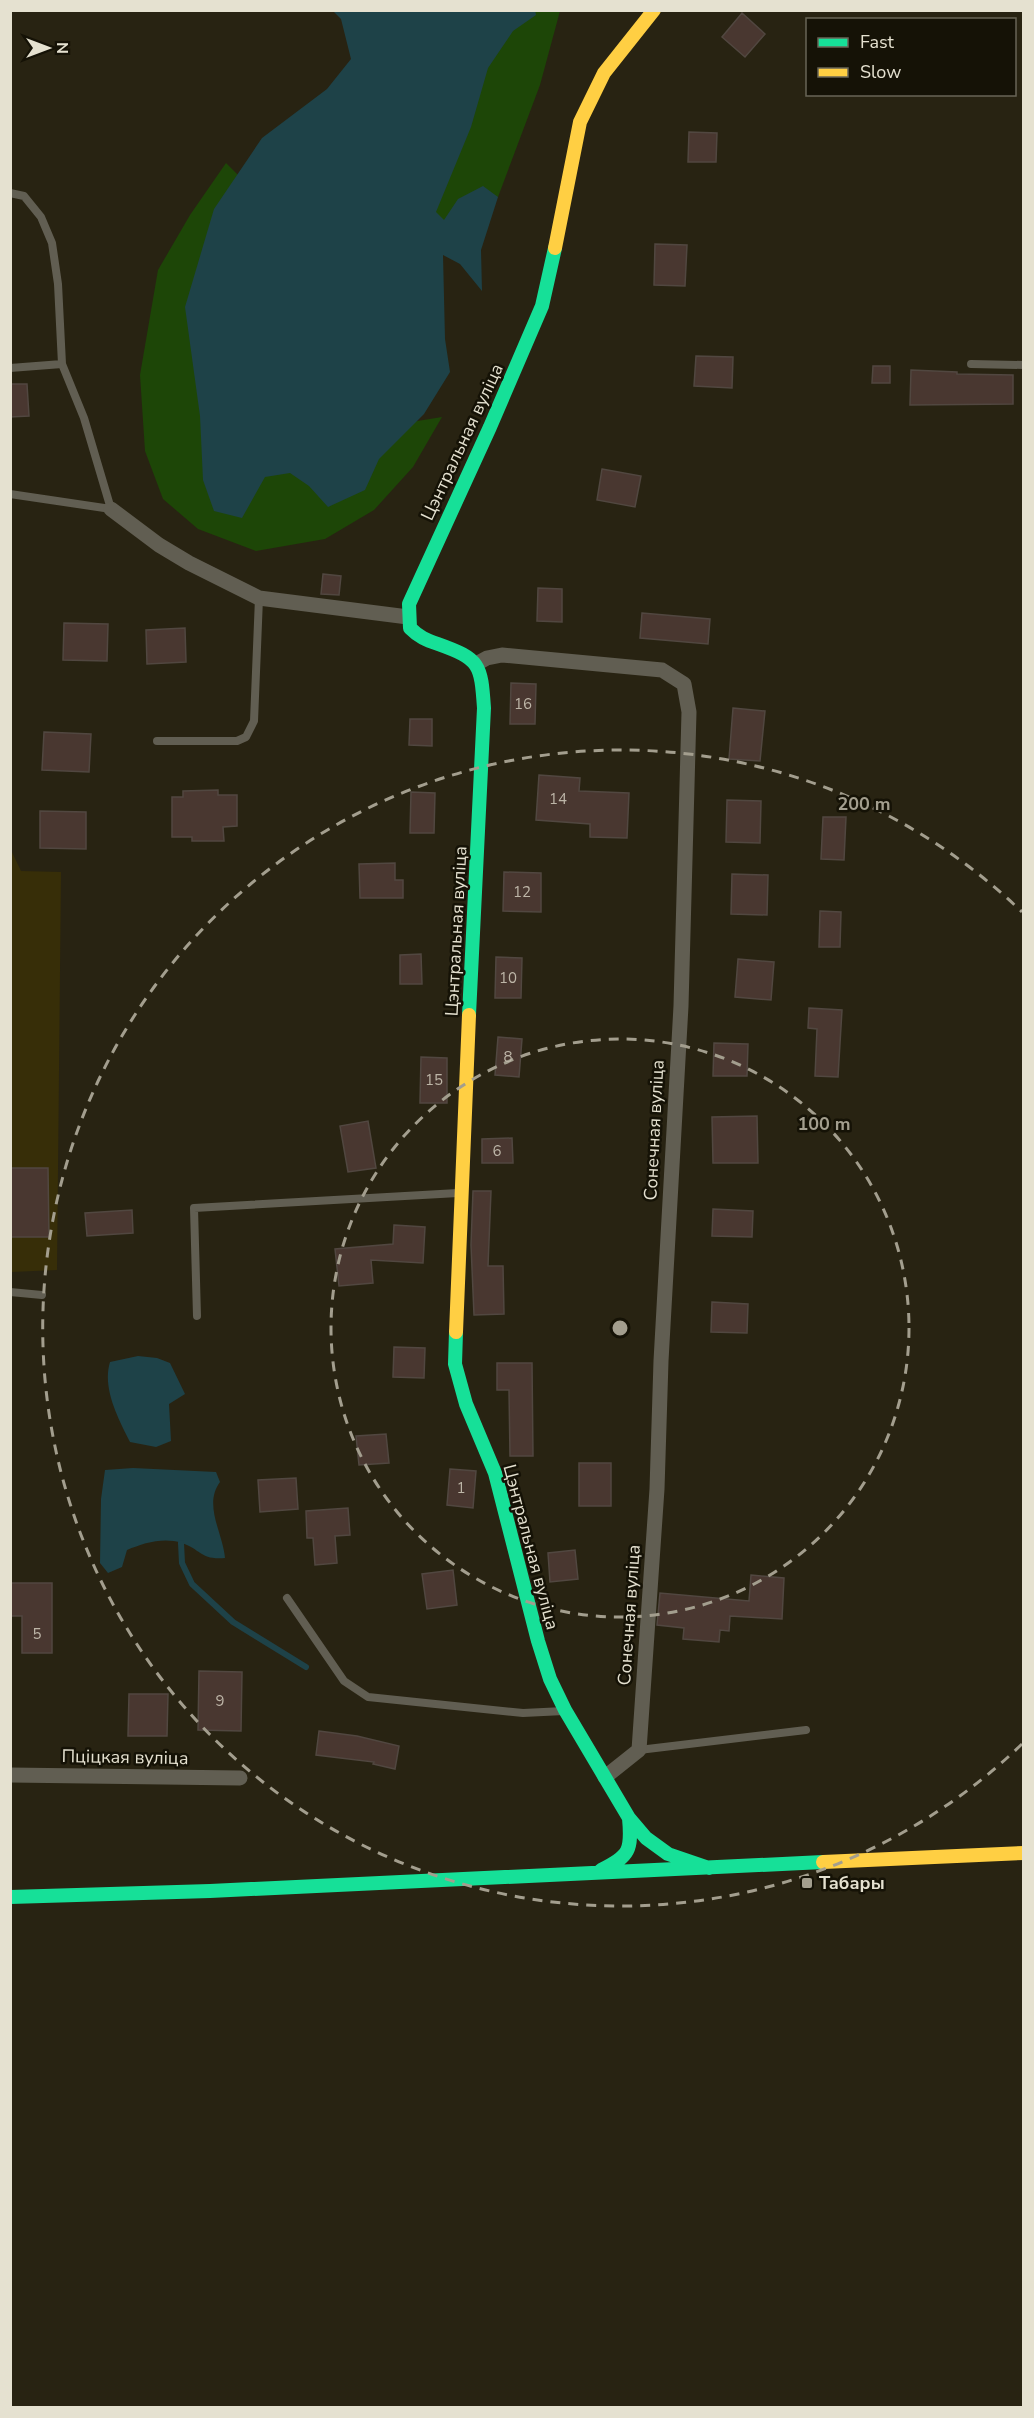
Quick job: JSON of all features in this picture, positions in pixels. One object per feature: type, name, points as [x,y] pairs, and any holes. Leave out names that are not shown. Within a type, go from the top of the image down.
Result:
[{"type":"street","name":"Цэнтральная вуліца","points":[[408,617],[409,604],[429,557],[490,427],[542,306],[580,122],[604,73],[654,10]]},
{"type":"street","points":[[111,509],[189,563],[259,598],[408,617],[410,628],[420,637],[464,653],[476,664]]},
{"type":"street","name":"Сонечная вуліца","points":[[476,664],[487,658],[502,655],[662,670],[684,684],[689,712],[681,1006],[661,1361],[657,1489],[639,1750]]},
{"type":"street","name":"Цэнтральная вуліца","points":[[476,664],[482,681],[484,708],[460,1193],[455,1364],[465,1404],[495,1473],[538,1641],[550,1679],[565,1710],[629,1818],[646,1838],[668,1854],[709,1868]]},
{"type":"street","points":[[605,1777],[639,1750]]},
{"type":"street","name":"Пціцкая вуліца","points":[[10,1775],[240,1778]]},
{"type":"street","points":[[592,1874],[622,1860],[629,1851],[632,1840],[629,1818]]},
{"type":"street","points":[[10,1897],[210,1892],[1023,1853]]},
{"type":"lane","points":[[10,193],[24,196],[41,217],[52,243],[58,284],[62,364],[84,418],[111,509],[10,494]]},
{"type":"lane","points":[[10,368],[62,364]]},
{"type":"lane","points":[[971,364],[1023,365]]},
{"type":"lane","points":[[158,741],[237,741],[246,737],[254,721],[259,598]]},
{"type":"lane","points":[[197,1316],[194,1208],[460,1193]]},
{"type":"lane","points":[[10,1292],[42,1295]]},
{"type":"lane","points":[[286,1598],[344,1681],[368,1697],[523,1713],[565,1710]]},
{"type":"lane","points":[[639,1750],[806,1730]]},
{"type":"shaded area","points":[[10,848],[21,871],[61,872],[57,1270],[11,1272]]},
{"type":"green space","points":[[488,11],[560,11],[540,85],[498,197],[470,218],[421,224]]},
{"type":"green space","points":[[226,163],[258,195],[245,477],[399,424],[442,417],[413,467],[374,510],[325,539],[256,551],[198,529],[163,499],[145,451],[140,375],[158,270],[190,215]]},
{"type":"water","points":[[535,10],[536,15],[513,31],[488,68],[471,127],[436,212],[444,220],[458,199],[483,186],[498,197],[481,250],[482,291],[460,264],[443,255],[445,339],[450,372],[424,414],[379,459],[365,490],[328,507],[309,486],[290,473],[265,477],[242,518],[214,511],[203,480],[200,416],[185,307],[214,209],[262,138],[327,89],[351,59],[341,19],[333,11]]},
{"type":"water","points":[[138,1356],[157,1358],[170,1363],[185,1394],[169,1404],[171,1441],[156,1447],[130,1442],[116,1413],[108,1382],[110,1362]]},
{"type":"water","points":[[133,1468],[216,1472],[220,1482],[213,1500],[214,1510],[225,1558],[206,1556],[175,1541],[154,1542],[127,1550],[122,1567],[108,1573],[100,1563],[101,1499],[105,1470]]},
{"type":"building","points":[[742,13],[765,34],[745,57],[722,37]]},
{"type":"building","points":[[689,132],[717,133],[716,162],[688,162]]},
{"type":"building","points":[[655,244],[687,245],[685,286],[654,285]]},
{"type":"building","points":[[696,356],[733,357],[732,388],[694,386]]},
{"type":"building","points":[[873,366],[890,366],[890,383],[872,383]]},
{"type":"building","points":[[911,370],[1013,375],[1013,404],[910,405]]},
{"type":"building","points":[[10,384],[27,384],[29,416],[10,417]]},
{"type":"building","points":[[602,469],[641,476],[635,507],[597,500]]},
{"type":"building","points":[[323,574],[341,576],[339,595],[321,594]]},
{"type":"building","points":[[538,588],[562,589],[562,622],[537,621]]},
{"type":"building","points":[[642,613],[710,619],[708,644],[640,638]]},
{"type":"building","points":[[64,623],[108,624],[107,661],[63,660]]},
{"type":"building","points":[[185,628],[186,662],[147,664],[146,630]]},
{"type":"building","points":[[511,683],[536,684],[535,724],[510,724]]},
{"type":"building","points":[[733,708],[765,711],[760,761],[729,759]]},
{"type":"building","points":[[410,719],[432,719],[432,746],[409,745]]},
{"type":"building","points":[[44,732],[91,734],[89,772],[42,770]]},
{"type":"building","points":[[539,775],[580,778],[579,791],[629,793],[627,838],[590,837],[590,824],[536,820]]},
{"type":"building","points":[[218,790],[218,795],[237,795],[237,826],[223,827],[224,841],[192,841],[192,837],[172,837],[172,797],[183,797],[183,791]]},
{"type":"building","points":[[411,792],[435,793],[434,833],[410,833]]},
{"type":"building","points":[[727,800],[761,801],[760,843],[726,842]]},
{"type":"building","points":[[40,811],[86,812],[86,849],[40,848]]},
{"type":"building","points":[[823,817],[846,817],[844,860],[821,859]]},
{"type":"building","points":[[395,863],[395,880],[403,880],[403,898],[360,898],[359,864]]},
{"type":"building","points":[[504,872],[541,873],[541,912],[503,911]]},
{"type":"building","points":[[732,874],[768,875],[767,915],[731,914]]},
{"type":"building","points":[[820,911],[841,912],[840,947],[819,947]]},
{"type":"building","points":[[421,954],[422,984],[400,984],[400,955]]},
{"type":"building","points":[[496,957],[522,958],[521,998],[495,998]]},
{"type":"building","points":[[738,959],[774,962],[771,1000],[735,997]]},
{"type":"building","points":[[809,1008],[842,1010],[838,1077],[815,1076],[817,1029],[808,1028]]},
{"type":"building","points":[[498,1037],[522,1039],[519,1077],[495,1075]]},
{"type":"building","points":[[714,1043],[748,1044],[747,1076],[713,1076]]},
{"type":"building","points":[[421,1057],[447,1058],[447,1103],[420,1103]]},
{"type":"building","points":[[757,1116],[758,1163],[713,1163],[712,1117]]},
{"type":"building","points":[[368,1121],[376,1168],[348,1172],[340,1126]]},
{"type":"building","points":[[512,1138],[513,1163],[482,1163],[482,1139]]},
{"type":"building","points":[[10,1168],[48,1168],[49,1237],[10,1237]]},
{"type":"building","points":[[473,1191],[491,1191],[488,1266],[503,1266],[504,1314],[474,1315],[471,1245]]},
{"type":"building","points":[[713,1209],[753,1211],[752,1237],[712,1236]]},
{"type":"building","points":[[132,1210],[133,1233],[87,1236],[85,1213]]},
{"type":"building","points":[[394,1225],[425,1227],[423,1263],[371,1260],[373,1283],[339,1286],[335,1249],[393,1244]]},
{"type":"building","points":[[712,1302],[748,1304],[747,1333],[711,1332]]},
{"type":"building","points":[[394,1347],[425,1348],[424,1378],[393,1377]]},
{"type":"building","points":[[497,1363],[532,1363],[533,1456],[510,1456],[509,1390],[497,1390]]},
{"type":"building","points":[[386,1434],[389,1463],[359,1465],[356,1436]]},
{"type":"building","points":[[579,1463],[611,1463],[611,1506],[579,1506]]},
{"type":"building","points":[[450,1469],[476,1471],[473,1508],[447,1505]]},
{"type":"building","points":[[296,1478],[298,1509],[260,1512],[258,1480]]},
{"type":"building","points":[[348,1508],[350,1535],[335,1536],[337,1563],[315,1565],[313,1538],[307,1538],[306,1511]]},
{"type":"building","points":[[575,1550],[578,1579],[550,1582],[548,1553]]},
{"type":"building","points":[[453,1570],[457,1605],[427,1609],[422,1574]]},
{"type":"building","points":[[751,1575],[784,1578],[782,1619],[730,1616],[729,1631],[720,1630],[719,1642],[683,1639],[684,1628],[657,1625],[660,1593],[749,1601]]},
{"type":"building","points":[[10,1583],[52,1583],[52,1653],[22,1653],[22,1616],[10,1616]]},
{"type":"building","points":[[199,1671],[242,1672],[241,1731],[198,1730]]},
{"type":"building","points":[[129,1694],[168,1694],[167,1736],[128,1736]]},
{"type":"building","points":[[319,1731],[357,1736],[399,1746],[395,1769],[373,1764],[374,1762],[316,1755]]},
{"type":"waterway","points":[[181,1543],[182,1563],[192,1584],[233,1622],[306,1667]]},
{"type":"traffic: fast","points":[[469,1015],[484,708],[481,682],[476,665],[470,659],[423,638],[410,628],[409,604],[490,427],[542,306],[555,248]]},
{"type":"traffic: fast","points":[[456,1332],[455,1364],[466,1404],[495,1473],[550,1679],[565,1710],[629,1818],[646,1838],[668,1854],[709,1868]]},
{"type":"traffic: fast","points":[[601,1870],[618,1860],[627,1851],[630,1838],[629,1818]]},
{"type":"traffic: fast","points":[[10,1897],[210,1891],[823,1862]]},
{"type":"traffic: slow","points":[[555,248],[580,122],[604,73],[654,10]]},
{"type":"traffic: slow","points":[[456,1332],[469,1015]]},
{"type":"traffic: slow","points":[[823,1862],[1024,1853]]},
{"type":"place","name":"Табары","points":[[807,1883]]}]
